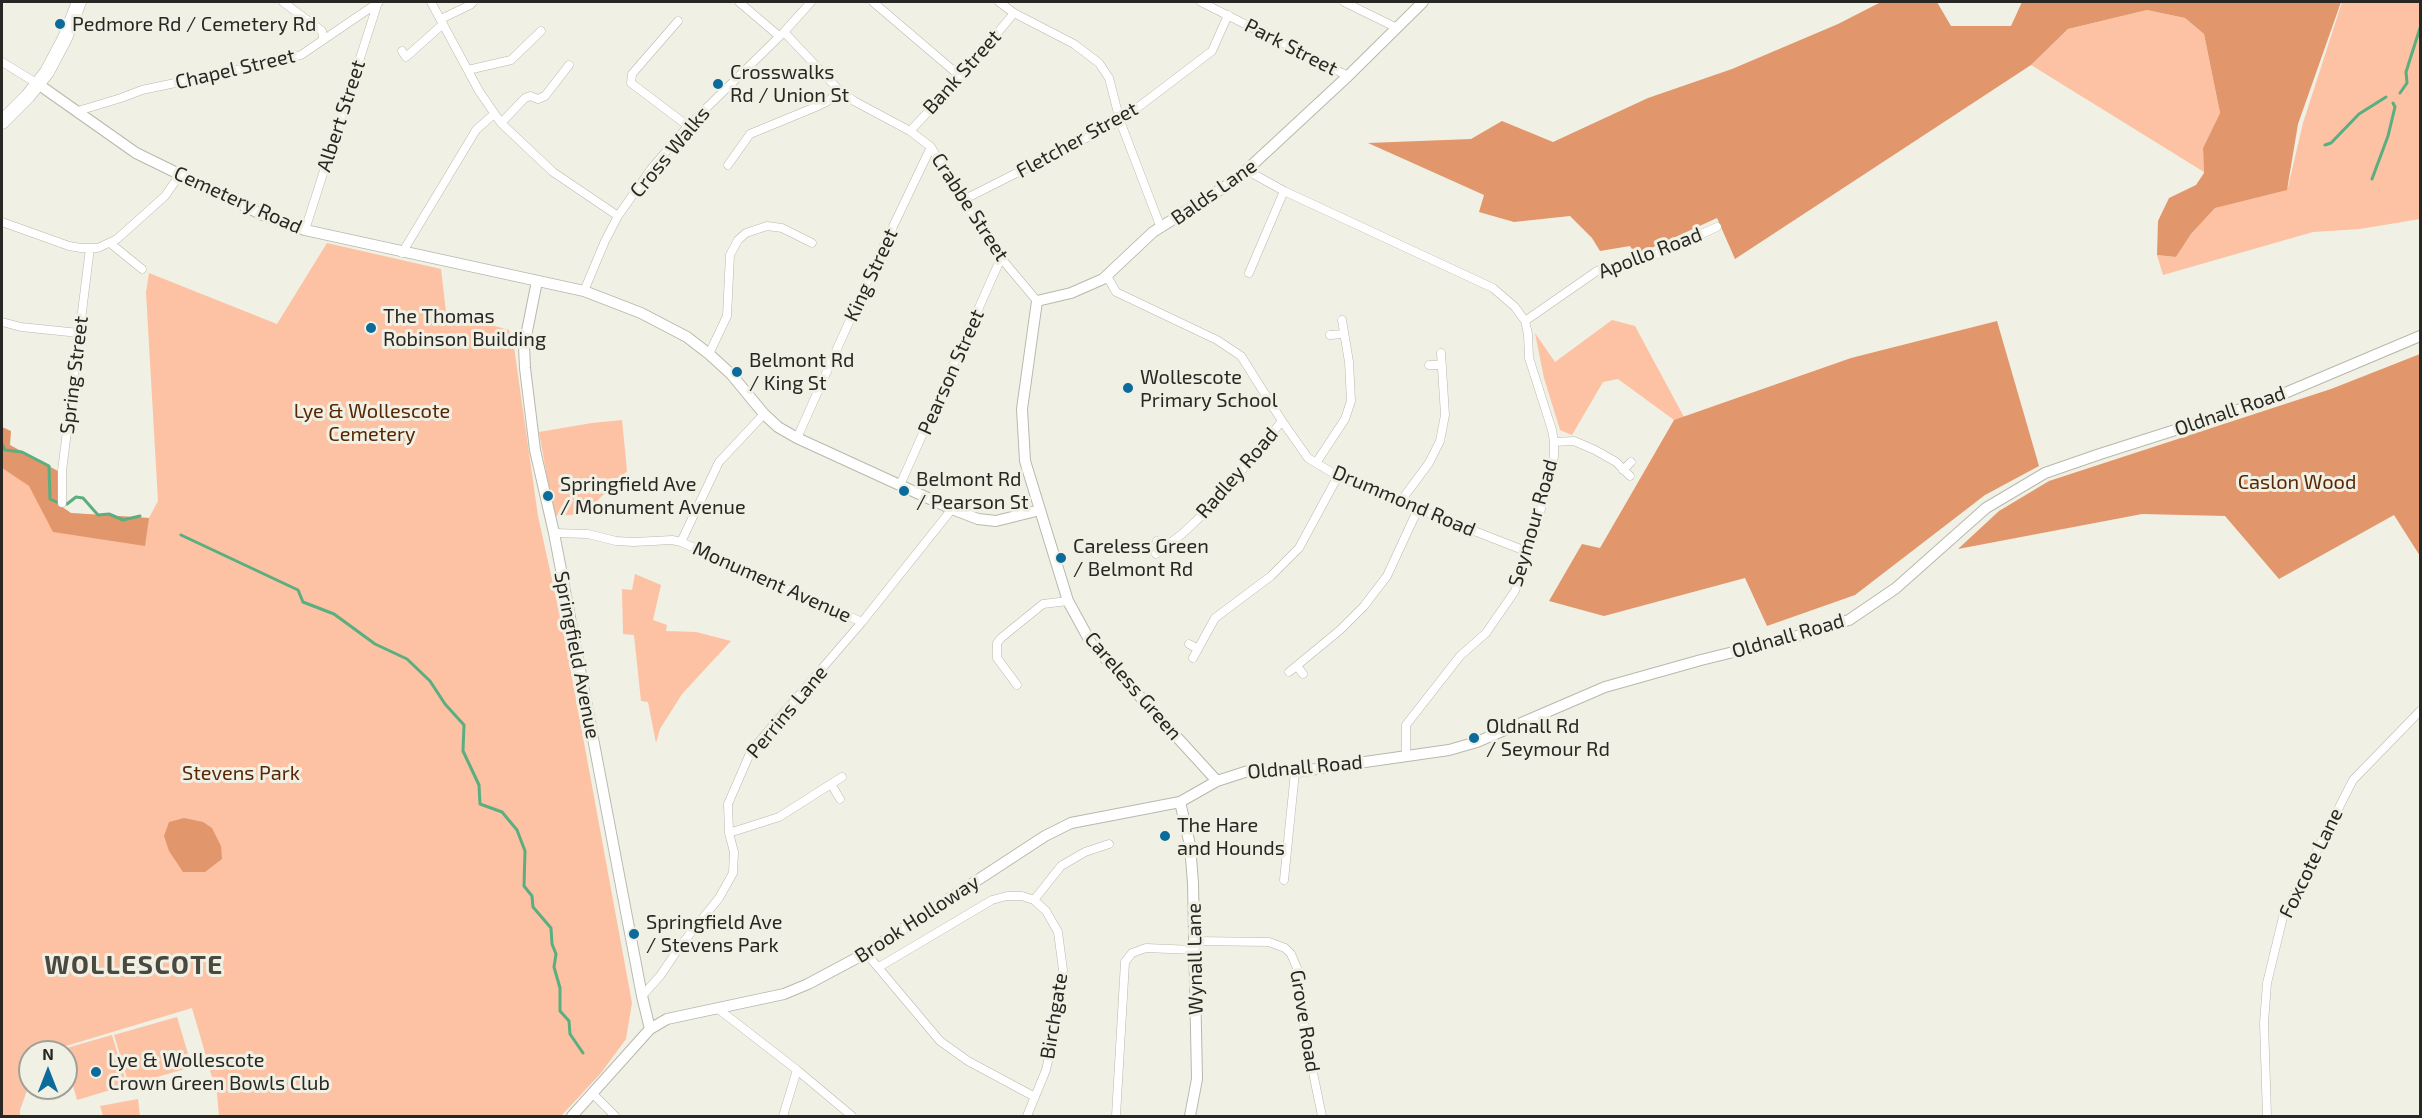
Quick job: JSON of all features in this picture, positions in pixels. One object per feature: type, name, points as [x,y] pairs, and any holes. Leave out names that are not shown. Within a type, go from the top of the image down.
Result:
[{"type":"highway","points":[[2,122],[38,84],[54,61],[79,2]]},
{"type":"street","points":[[283,2],[322,31],[323,38]]},
{"type":"street","name":"Chapel Street","points":[[78,111],[142,90],[279,62],[301,55],[321,44],[323,38],[379,2]]},
{"type":"street","name":"Albert Street","points":[[305,230],[379,2]]},
{"type":"street","points":[[431,2],[468,70],[501,123],[553,172],[618,216]]},
{"type":"street","points":[[402,51],[406,57],[442,21],[473,2]]},
{"type":"street","name":"Crabbe Street","points":[[739,2],[782,34],[838,89],[879,116],[910,131],[931,147],[1001,258],[1037,301]]},
{"type":"street","name":"Cross Walks","points":[[584,291],[618,216],[651,170],[688,126],[782,34],[811,2]]},
{"type":"street","points":[[873,2],[960,77]]},
{"type":"street","points":[[999,2],[1014,13],[1074,44],[1099,63],[1108,78],[1120,121],[1161,228]]},
{"type":"street","name":"Park Street","points":[[1201,2],[1348,76]]},
{"type":"street","points":[[1344,2],[1397,28]]},
{"type":"street","name":"Balds Lane","points":[[1037,301],[1071,293],[1107,276],[1153,232],[1248,171],[1423,2]]},
{"type":"street","name":"Bank Street","points":[[910,131],[960,77],[1014,13]]},
{"type":"street","name":"Fletcher Street","points":[[963,200],[1120,121],[1212,51],[1228,15]]},
{"type":"street","points":[[678,21],[632,74],[631,83],[688,126]]},
{"type":"street","points":[[468,70],[512,60],[541,31]]},
{"type":"street","name":"Cemetery Road","points":[[2,62],[78,111],[136,153],[179,176],[263,215],[305,230],[584,291],[617,302],[687,337],[731,374],[764,414],[778,427],[797,438],[978,519],[996,521],[1040,510]]},
{"type":"street","points":[[501,123],[525,98],[530,96],[538,99],[545,96],[569,65]]},
{"type":"street","points":[[728,165],[750,134],[830,100],[838,89]]},
{"type":"street","points":[[402,253],[476,130],[494,114]]},
{"type":"street","name":"King Street","points":[[797,438],[876,262],[931,147]]},
{"type":"street","points":[[1248,171],[1284,191],[1493,288],[1510,302],[1525,321]]},
{"type":"street","points":[[2,222],[69,246],[90,248],[110,243],[165,196],[179,176]]},
{"type":"street","points":[[1249,273],[1284,191]]},
{"type":"street","points":[[709,354],[727,316],[730,255],[738,240],[746,233],[767,226],[782,228],[812,243]]},
{"type":"street","name":"Apollo Road","points":[[1525,321],[1597,272],[1644,260],[1717,227]]},
{"type":"street","points":[[110,243],[142,268]]},
{"type":"street","name":"Spring Street","points":[[63,503],[62,471],[90,248]]},
{"type":"street","name":"Pearson Street","points":[[900,485],[1001,258]]},
{"type":"street","name":"Drummond Road","points":[[1107,276],[1116,292],[1207,334],[1241,356],[1308,458],[1338,476],[1528,552]]},
{"type":"street","name":"Springfield Avenue","points":[[537,281],[524,346],[535,450],[554,533],[650,1029]]},
{"type":"street","name":"Careless Green","points":[[1037,301],[1022,409],[1025,461],[1068,601],[1091,643],[1217,781]]},
{"type":"street","points":[[1316,463],[1349,410],[1351,401],[1349,362],[1342,320]]},
{"type":"street","name":"Seymour Road","points":[[1406,757],[1406,725],[1460,656],[1486,633],[1515,591],[1528,552],[1554,456],[1554,441],[1529,358],[1525,321]]},
{"type":"street","points":[[2,322],[21,327],[79,333]]},
{"type":"street","points":[[1329,335],[1344,334]]},
{"type":"street","name":"Oldnall Road","points":[[1180,802],[1217,781],[1248,771],[1295,772],[1449,750],[1477,742],[1605,687],[1794,637],[1849,620],[1896,588],[1986,508],[2045,473],[2266,401],[2421,336]]},
{"type":"street","points":[[1400,502],[1429,463],[1440,441],[1445,409],[1441,353]]},
{"type":"street","points":[[1429,365],[1442,365]]},
{"type":"street","name":"Monument Avenue","points":[[681,542],[719,462],[764,414]]},
{"type":"street","name":"Radley Road","points":[[1156,554],[1216,502],[1282,421]]},
{"type":"street","points":[[1554,441],[1574,441],[1616,462],[1630,476]]},
{"type":"street","points":[[1623,470],[1631,462]]},
{"type":"street","points":[[1193,658],[1215,618],[1271,576],[1299,548],[1338,476]]},
{"type":"street","name":"Perrins Lane","points":[[642,996],[719,898],[733,873],[734,852],[729,833],[728,804],[751,751],[862,622],[952,509]]},
{"type":"street","points":[[1289,672],[1365,606],[1387,576],[1418,509]]},
{"type":"street","name":"Monument Avenue","points":[[554,533],[588,534],[616,541],[681,542],[862,622]]},
{"type":"street","points":[[1157,541],[1165,547]]},
{"type":"street","points":[[1017,685],[997,658],[1000,638],[1043,604],[1068,601]]},
{"type":"street","points":[[1189,644],[1198,649]]},
{"type":"street","points":[[1297,666],[1303,674]]},
{"type":"street","name":"Foxcote Lane","points":[[2267,1116],[2264,1023],[2267,983],[2283,917],[2353,780],[2421,711]]},
{"type":"street","points":[[1284,880],[1288,871],[1295,772]]},
{"type":"street","points":[[729,833],[779,817],[842,777]]},
{"type":"street","points":[[831,784],[840,798]]},
{"type":"street","name":"Wynall Lane","points":[[1180,802],[1190,845],[1194,945],[1197,1079],[1190,1116]]},
{"type":"street","name":"Brook Holloway","points":[[650,1029],[667,1019],[784,994],[808,984],[866,953],[1045,836],[1071,823],[1180,802]]},
{"type":"street","points":[[879,967],[992,900],[1006,896],[1022,896],[1034,900],[1061,866],[1084,852],[1109,844]]},
{"type":"street","name":"Birchgate","points":[[1027,1116],[1046,1070],[1058,1015],[1063,970],[1058,932],[1046,910],[1034,900]]},
{"type":"street","name":"Grove Road","points":[[1194,945],[1269,942],[1285,948],[1291,954],[1297,968],[1306,1038],[1322,1116]]},
{"type":"street","points":[[1116,1116],[1125,962],[1132,953],[1146,948],[1194,945]]},
{"type":"street","points":[[866,953],[940,1041],[968,1061],[1035,1098]]},
{"type":"street","points":[[717,1008],[852,1116]]},
{"type":"street","points":[[572,1116],[650,1029]]},
{"type":"street","points":[[783,1116],[797,1070]]},
{"type":"street","points":[[593,1094],[615,1116]]},
{"type":"green space","points":[[1881,2],[1937,2],[1951,26],[2011,26],[2022,2],[2341,2],[2298,124],[2287,190],[2215,208],[2191,234],[2176,257],[2157,255],[2158,221],[2169,198],[2196,185],[2204,173],[2203,148],[2220,113],[2204,34],[2185,18],[2147,10],[2068,29],[2031,65],[1735,259],[1717,218],[1636,255],[1630,246],[1600,251],[1592,238],[1570,216],[1514,222],[1479,212],[1484,195],[1368,143],[1471,139],[1502,121],[1553,142],[1648,98],[1732,69],[1838,24]]},
{"type":"green space","points":[[2342,2],[2420,2],[2420,219],[2360,229],[2313,232],[2163,275],[2157,255],[2176,257],[2191,234],[2215,208],[2288,187],[2303,123]]},
{"type":"green space","points":[[2147,10],[2185,18],[2204,34],[2220,113],[2203,148],[2204,172],[2031,65],[2068,29]]},
{"type":"green space","name":"Stevens Park","points":[[327,243],[441,269],[446,312],[509,330],[514,347],[538,516],[564,634],[632,1003],[626,1039],[601,1073],[561,1116],[219,1116],[217,1094],[192,1008],[78,1042],[78,1040],[18,1040],[18,1100],[24,1100],[20,1116],[2,1116],[2,468],[71,513],[149,518],[158,501],[146,292],[149,273],[277,324]]},
{"type":"green space","points":[[1612,320],[1635,326],[1684,417],[1674,420],[1618,379],[1603,382],[1572,435],[1560,430],[1544,378],[1535,333],[1555,362]]},
{"type":"green space","points":[[1997,321],[2039,466],[1985,495],[1855,595],[1767,626],[1745,578],[1604,616],[1549,601],[1582,544],[1600,548],[1674,420],[1851,358]]},
{"type":"green space","name":"Caslon Wood","points":[[2420,354],[2420,556],[2394,515],[2279,579],[2225,516],[2142,514],[1958,549],[1999,511],[2049,481],[2331,389]]},
{"type":"green space","points":[[622,420],[627,471],[584,514],[554,516],[539,432]]},
{"type":"green space","points":[[2,427],[11,431],[10,445],[58,471],[58,504],[71,513],[149,518],[145,546],[53,532],[29,486],[2,468]]},
{"type":"green space","points":[[635,574],[661,585],[653,620],[667,625],[666,631],[696,632],[731,641],[682,694],[660,729],[656,743],[648,702],[641,701],[634,635],[623,634],[622,589],[632,590]]},
{"type":"green space","points":[[184,818],[203,822],[212,828],[221,846],[222,859],[205,872],[183,872],[169,851],[164,836],[169,822]]},
{"type":"green space","points":[[177,1017],[192,1067],[129,1085],[114,1035]]},
{"type":"green space","name":"Lye & Wollescote Crown Green Bowls Club","points":[[112,1035],[127,1085],[78,1100],[78,1045]]},
{"type":"green space","points":[[138,1099],[140,1116],[103,1116],[100,1106]]},
{"type":"waterway","points":[[2400,93],[2407,83],[2406,72],[2420,28]]},
{"type":"waterway","points":[[2325,145],[2331,143],[2359,114],[2386,97]]},
{"type":"waterway","points":[[2372,179],[2388,136],[2395,107],[2393,103]]},
{"type":"waterway","points":[[2,444],[5,450],[22,452],[49,466],[50,499],[67,504],[76,497],[83,498],[98,515],[109,514],[123,520],[140,516]]},
{"type":"waterway","points":[[181,535],[298,590],[303,602],[334,614],[375,644],[407,659],[430,681],[445,704],[464,725],[463,751],[479,785],[480,804],[502,812],[517,830],[525,851],[524,886],[532,896],[533,907],[551,928],[552,944],[556,954],[554,967],[560,988],[560,1011],[569,1021],[570,1034],[583,1053]]},
{"type":"place","name":"Pedmore Rd / Cemetery Rd","points":[[60,24]]},
{"type":"place","name":"Crosswalks Rd / Union St","points":[[718,84]]},
{"type":"place","name":"The Thomas Robinson Building","points":[[371,328]]},
{"type":"place","name":"Belmont Rd / King St","points":[[737,372]]},
{"type":"place","name":"Wollescote Primary School","points":[[1128,388]]},
{"type":"place","name":"Belmont Rd / Pearson St","points":[[904,491]]},
{"type":"place","name":"Springfield Ave / Monument Avenue","points":[[548,496]]},
{"type":"place","name":"Careless Green / Belmont Rd","points":[[1061,558]]},
{"type":"place","name":"Oldnall Rd / Seymour Rd","points":[[1474,738]]},
{"type":"place","name":"The Hare and Hounds","points":[[1165,836]]},
{"type":"place","name":"Springfield Ave / Stevens Park","points":[[634,934]]},
{"type":"place","name":"Lye & Wollescote Crown Green Bowls Club","points":[[96,1072]]},
{"type":"district","name":"WOLLESCOTE","points":[[134,965]]},
{"type":"park label","name":"Lye & Wollescote Cemetery","points":[[372,422]]}]
